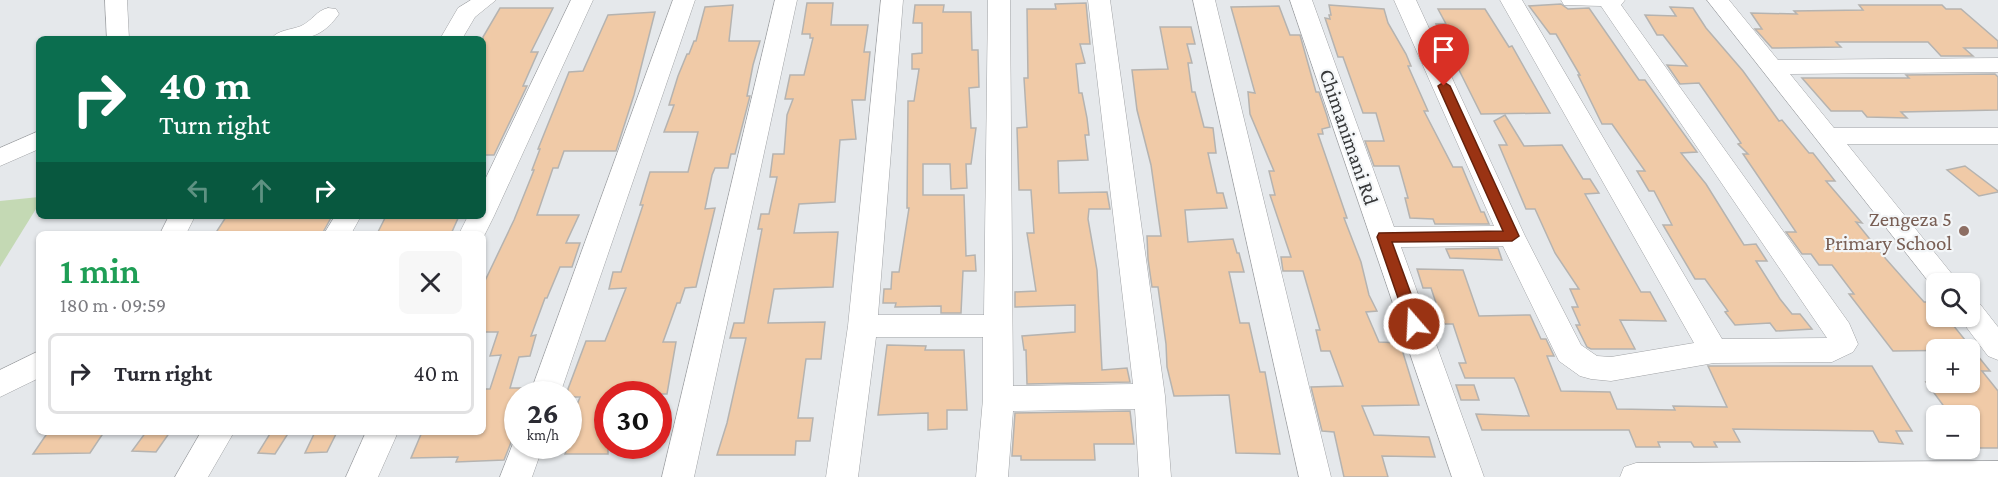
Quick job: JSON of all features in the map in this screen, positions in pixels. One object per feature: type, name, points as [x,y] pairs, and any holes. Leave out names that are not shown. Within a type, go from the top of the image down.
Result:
[{"type":"street","points":[[116,0],[118,36]]},
{"type":"street","points":[[453,36],[466,13],[485,0]]},
{"type":"street","points":[[486,205],[582,0]]},
{"type":"street","points":[[550,381],[684,0]]},
{"type":"street","points":[[678,477],[786,0]]},
{"type":"street","points":[[842,477],[863,326],[892,0]]},
{"type":"street","points":[[992,477],[998,399],[999,0]]},
{"type":"street","points":[[1099,0],[1150,396],[1155,477]]},
{"type":"street","points":[[1204,0],[1316,477]]},
{"type":"street","name":"Chimanimani Rd","points":[[1301,0],[1468,477]]},
{"type":"street","points":[[1405,0],[1512,236],[1570,353],[1580,361],[1591,367],[1611,369],[1714,351],[1832,350],[1843,344],[1839,331],[1607,0]]},
{"type":"street","points":[[1511,0],[1714,351]]},
{"type":"street","points":[[1572,0],[1614,0]]},
{"type":"street","points":[[1719,0],[1937,273]]},
{"type":"street","points":[[291,36],[313,29],[323,22],[328,14]]},
{"type":"street","points":[[1773,67],[1998,65]]},
{"type":"street","points":[[1828,136],[1998,136]]},
{"type":"street","points":[[0,158],[36,140]]},
{"type":"street","points":[[1384,237],[1512,236]]},
{"type":"street","points":[[1980,325],[1998,348]]},
{"type":"street","points":[[863,326],[998,326]]},
{"type":"street","points":[[0,385],[36,365]]},
{"type":"street","points":[[998,399],[1150,396]]},
{"type":"street","points":[[191,477],[216,435]]},
{"type":"street","points":[[362,477],[381,435]]},
{"type":"street","points":[[516,477],[522,459]]},
{"type":"street","points":[[1636,477],[1998,475]]},
{"type":"green space","points":[[36,197],[36,209],[0,267],[0,201]]},
{"type":"building","points":[[807,3],[833,3],[831,25],[868,25],[864,52],[870,52],[865,100],[852,100],[856,139],[840,140],[835,202],[799,204],[794,233],[838,232],[833,287],[774,289],[768,323],[825,322],[821,359],[806,359],[798,418],[813,418],[810,441],[796,441],[795,455],[717,455],[727,423],[746,338],[730,338],[734,323],[744,323],[762,229],[758,229],[761,214],[769,214],[777,177],[770,177],[773,154],[784,154],[787,115],[793,99],[785,99],[790,75],[804,75],[813,38],[810,38],[810,34],[802,34]]},
{"type":"building","points":[[1086,3],[1090,44],[1080,44],[1085,63],[1076,64],[1079,93],[1082,93],[1087,118],[1089,135],[1085,135],[1088,160],[1058,161],[1059,193],[1107,192],[1110,209],[1089,209],[1088,219],[1097,270],[1102,370],[1127,368],[1130,382],[1027,384],[1026,350],[1024,350],[1022,336],[1075,332],[1075,305],[1015,307],[1015,292],[1036,291],[1027,233],[1034,233],[1031,190],[1019,190],[1017,128],[1027,127],[1024,78],[1028,78],[1027,9],[1056,9],[1055,4]]},
{"type":"building","points":[[1561,4],[1568,9],[1589,8],[1639,80],[1645,80],[1697,152],[1681,153],[1706,184],[1744,245],[1756,244],[1767,261],[1756,261],[1780,299],[1792,314],[1800,314],[1812,329],[1776,331],[1770,323],[1735,325],[1705,279],[1695,279],[1663,225],[1672,225],[1654,191],[1649,191],[1637,171],[1645,171],[1612,124],[1602,124],[1578,75],[1580,75],[1556,34],[1550,34],[1529,6]]},
{"type":"building","points":[[733,5],[729,41],[760,41],[747,96],[750,96],[735,154],[731,154],[728,168],[715,168],[712,175],[705,209],[715,208],[696,287],[685,288],[663,342],[676,342],[669,381],[594,381],[594,454],[582,454],[582,381],[571,381],[586,341],[605,341],[626,288],[609,289],[613,272],[621,272],[643,205],[640,205],[650,172],[688,172],[698,132],[664,132],[674,105],[669,105],[678,76],[687,54],[696,41],[705,7]]},
{"type":"building","points":[[915,5],[944,5],[943,12],[971,12],[972,50],[978,50],[979,87],[969,88],[971,128],[976,128],[971,164],[966,164],[967,188],[951,189],[950,164],[923,164],[923,195],[964,195],[966,256],[975,255],[976,271],[963,271],[961,313],[941,313],[941,306],[895,307],[896,303],[883,303],[884,289],[891,289],[892,272],[899,272],[909,208],[907,208],[908,101],[914,101],[919,69],[912,69],[912,54],[922,53],[922,23],[913,23]]},
{"type":"building","points":[[1329,5],[1384,9],[1388,23],[1411,66],[1408,66],[1428,111],[1424,111],[1453,167],[1462,167],[1481,212],[1484,212],[1489,224],[1435,224],[1433,219],[1410,218],[1405,198],[1408,198],[1399,166],[1374,166],[1365,141],[1384,141],[1376,113],[1363,113],[1343,57],[1338,57],[1325,18],[1330,19]]},
{"type":"building","points":[[1859,5],[1942,5],[1946,9],[1961,9],[1998,41],[1998,48],[1964,48],[1973,56],[1941,56],[1928,42],[1836,42],[1841,47],[1772,48],[1755,29],[1762,29],[1751,13],[1797,14],[1794,11],[1863,10]]},
{"type":"building","points":[[1279,6],[1290,35],[1300,35],[1316,92],[1319,92],[1327,116],[1330,127],[1322,129],[1323,134],[1318,134],[1347,218],[1344,218],[1361,262],[1369,295],[1377,311],[1366,312],[1379,342],[1400,343],[1419,405],[1362,406],[1374,435],[1429,437],[1435,457],[1382,456],[1388,477],[1344,477],[1334,432],[1322,431],[1311,387],[1343,386],[1330,351],[1321,351],[1316,330],[1320,330],[1303,271],[1283,271],[1281,257],[1291,257],[1270,195],[1275,195],[1269,171],[1274,171],[1250,114],[1248,92],[1255,93],[1231,7]]},
{"type":"building","points":[[1670,7],[1693,8],[1779,121],[1782,120],[1809,153],[1813,153],[1835,181],[1826,181],[1862,223],[1856,222],[1926,302],[1926,327],[1955,327],[1964,339],[1926,339],[1926,351],[1893,351],[1849,294],[1854,294],[1832,265],[1819,265],[1811,254],[1802,254],[1786,232],[1796,232],[1743,154],[1748,154],[1738,144],[1741,143],[1699,83],[1680,84],[1667,65],[1687,66],[1663,35],[1657,35],[1645,15],[1676,16]]},
{"type":"building","points":[[500,8],[553,8],[531,52],[538,52],[523,86],[527,86],[494,155],[486,155],[486,36],[484,36]]},
{"type":"building","points":[[1438,9],[1485,9],[1509,47],[1512,46],[1550,113],[1481,114],[1436,24],[1446,24]]},
{"type":"building","points":[[655,12],[634,95],[616,151],[564,151],[558,168],[553,168],[537,215],[579,215],[566,243],[580,243],[572,267],[560,267],[547,298],[545,298],[531,336],[536,335],[530,356],[519,357],[512,381],[504,381],[504,460],[456,462],[458,457],[411,458],[421,435],[486,435],[486,389],[490,389],[501,355],[490,356],[498,332],[486,332],[486,279],[514,220],[534,170],[532,170],[540,149],[538,149],[569,72],[583,71],[608,15]]},
{"type":"building","points":[[1160,27],[1191,27],[1195,44],[1187,44],[1192,63],[1188,63],[1192,92],[1195,92],[1204,127],[1213,128],[1216,153],[1208,153],[1217,193],[1223,193],[1227,208],[1185,210],[1188,242],[1233,239],[1244,272],[1229,272],[1240,323],[1249,323],[1260,372],[1265,372],[1280,454],[1236,453],[1229,395],[1174,396],[1167,367],[1158,287],[1152,287],[1148,259],[1147,236],[1161,236],[1151,165],[1137,110],[1132,70],[1168,69]]},
{"type":"building","points":[[1995,74],[1998,77],[1998,110],[1901,112],[1907,118],[1867,117],[1862,111],[1831,111],[1802,78],[1909,78],[1906,75]]},
{"type":"building","points":[[1505,115],[1524,146],[1562,145],[1583,179],[1590,179],[1599,193],[1585,194],[1641,292],[1650,292],[1666,321],[1620,320],[1635,349],[1591,349],[1587,347],[1576,325],[1580,325],[1572,307],[1578,307],[1570,289],[1579,289],[1555,253],[1535,209],[1526,209],[1499,145],[1507,145],[1494,121]]},
{"type":"building","points":[[1965,166],[1998,192],[1979,196],[1947,170]]},
{"type":"building","points":[[225,219],[330,219],[324,231],[217,231]]},
{"type":"building","points":[[384,219],[458,219],[452,231],[378,231]]},
{"type":"building","points":[[1498,248],[1502,260],[1450,258],[1446,249]]},
{"type":"building","points":[[1417,269],[1463,270],[1479,316],[1530,315],[1541,339],[1546,339],[1554,356],[1547,356],[1561,391],[1610,392],[1617,409],[1675,410],[1673,406],[1727,407],[1708,366],[1872,366],[1912,431],[1896,431],[1903,444],[1879,442],[1873,431],[1733,429],[1740,442],[1714,442],[1717,447],[1694,447],[1691,442],[1658,442],[1660,447],[1636,447],[1629,430],[1482,430],[1476,414],[1529,416],[1517,384],[1514,378],[1465,378],[1459,363],[1466,363],[1453,324],[1443,324],[1431,288],[1423,288]]},
{"type":"building","points":[[887,345],[926,346],[925,350],[964,350],[967,410],[947,410],[947,429],[928,430],[928,413],[878,415]]},
{"type":"building","points":[[1980,359],[1990,371],[1982,371],[1998,391],[1998,448],[1980,448],[1980,405],[1943,405],[1934,393],[1980,393]]},
{"type":"building","points":[[1456,385],[1474,385],[1479,400],[1461,400]]},
{"type":"building","points":[[1130,411],[1134,444],[1094,444],[1095,460],[1021,460],[1021,456],[1012,456],[1015,413]]},
{"type":"building","points":[[46,435],[102,435],[90,453],[33,454]]},
{"type":"building","points":[[144,435],[168,435],[156,452],[132,451]]},
{"type":"building","points":[[269,435],[287,435],[275,454],[258,453]]},
{"type":"building","points":[[314,435],[336,435],[327,452],[305,453]]},
{"type":"place","name":"Zengeza 5 Primary School","points":[[1964,231]]},
{"type":"route","points":[[1414,324],[1384,237],[1512,236],[1444,86]]}]
